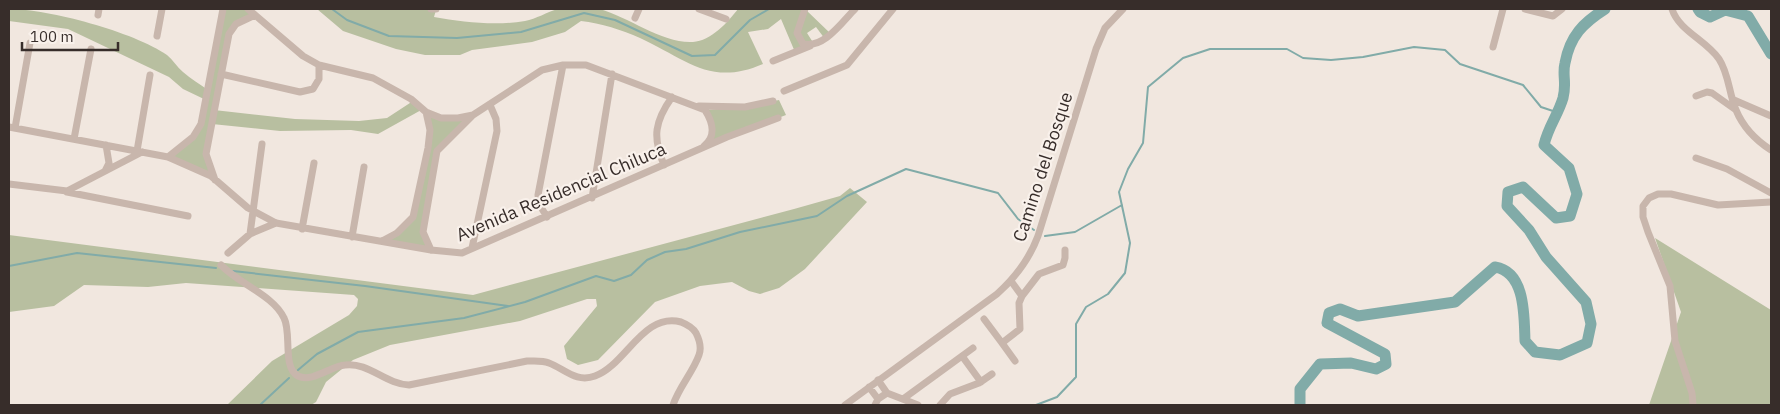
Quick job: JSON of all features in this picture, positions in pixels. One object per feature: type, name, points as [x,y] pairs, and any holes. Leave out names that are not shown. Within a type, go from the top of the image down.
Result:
[{"type":"street","points":[[157,36],[162,9]]},
{"type":"street","points":[[168,157],[193,137],[201,124],[223,9]]},
{"type":"street","name":"Avenida Residencial Chiluca","points":[[248,9],[303,56],[319,65],[384,82],[411,98],[426,112],[441,118],[458,118],[473,115],[542,70],[563,65],[586,65],[705,110],[712,120],[713,132],[708,143],[698,151]]},
{"type":"street","points":[[431,9],[436,9]]},
{"type":"street","points":[[635,18],[639,9]]},
{"type":"street","points":[[699,9],[726,19]]},
{"type":"street","points":[[773,61],[829,36],[855,9]]},
{"type":"street","points":[[784,91],[847,65],[893,9]]},
{"type":"street","name":"Camino del Bosque","points":[[845,405],[1011,281],[1031,253],[1096,49],[1105,28],[1123,9]]},
{"type":"street","points":[[1493,46],[1503,9]]},
{"type":"street","points":[[1526,9],[1546,12],[1553,16],[1562,9]]},
{"type":"street","points":[[1672,9],[1683,26],[1705,44],[1719,59],[1736,110]]},
{"type":"street","points":[[802,11],[797,33],[803,44],[810,46]]},
{"type":"street","points":[[216,180],[206,154],[229,34],[236,24],[255,15]]},
{"type":"street","points":[[12,128],[30,44]]},
{"type":"street","points":[[74,139],[91,49]]},
{"type":"street","points":[[221,74],[300,92],[313,90],[319,79],[319,65]]},
{"type":"street","points":[[547,217],[539,204],[538,195],[563,65]]},
{"type":"street","points":[[592,198],[612,74]]},
{"type":"street","points":[[67,192],[139,151],[150,75]]},
{"type":"street","points":[[1696,96],[1707,92],[1712,93],[1736,110],[1753,136],[1771,150]]},
{"type":"street","points":[[664,165],[657,150],[656,131],[661,112],[672,97]]},
{"type":"street","points":[[1734,100],[1771,116]]},
{"type":"street","name":"Avenida Residencial Chiluca","points":[[694,105],[720,108],[773,101]]},
{"type":"street","points":[[472,248],[497,131],[496,119],[490,105]]},
{"type":"street","points":[[381,241],[398,233],[412,217],[428,148],[430,130],[426,112]]},
{"type":"street","points":[[431,250],[422,232],[437,151],[473,115]]},
{"type":"street","name":"Avenida Residencial Chiluca","points":[[12,128],[168,157],[196,168],[216,180],[252,211],[276,223],[431,250],[462,253],[664,165],[778,118]]},
{"type":"street","points":[[250,234],[262,144]]},
{"type":"street","points":[[106,145],[109,163],[106,171]]},
{"type":"street","points":[[1696,158],[1727,169],[1771,193]]},
{"type":"street","points":[[302,229],[314,164]]},
{"type":"street","points":[[352,237],[364,166]]},
{"type":"street","points":[[9,184],[67,192],[188,216]]},
{"type":"street","points":[[1693,405],[1692,393],[1675,340],[1670,286],[1643,217],[1644,206],[1654,196],[1671,194],[1718,205],[1771,202]]},
{"type":"street","points":[[228,253],[250,234],[276,223]]},
{"type":"street","points":[[1002,342],[1020,329],[1019,303],[1022,296],[1039,274],[1063,265],[1066,258],[1064,250]]},
{"type":"street","points":[[221,265],[231,275],[272,303],[279,310],[287,330],[291,369],[297,376],[305,377],[336,366],[358,365],[390,381],[409,384],[539,360],[583,379],[595,376],[606,370],[658,323],[670,320],[684,323],[694,330],[700,340],[700,354],[673,405]]},
{"type":"street","points":[[1011,281],[1022,296]]},
{"type":"street","points":[[984,319],[1015,361]]},
{"type":"street","points":[[903,399],[972,348]]},
{"type":"street","points":[[962,356],[981,382]]},
{"type":"street","points":[[940,405],[950,394],[981,382],[992,374]]},
{"type":"street","points":[[878,380],[887,392],[918,405]]},
{"type":"street","points":[[869,387],[876,402],[887,392]]},
{"type":"green space","points":[[562,8],[590,8],[611,13],[670,39],[693,42],[713,35],[738,9],[805,9],[831,34],[825,39],[816,27],[807,33],[814,44],[795,52],[781,19],[768,29],[748,32],[763,64],[728,73],[699,68],[633,35],[589,22],[581,21],[565,32],[532,42],[472,50],[460,55],[425,55],[396,49],[343,31],[317,9],[431,9],[436,10],[434,17],[491,23],[525,21]]},
{"type":"green space","points":[[9,9],[68,17],[134,38],[167,55],[183,72],[208,90],[223,9],[248,9],[255,15],[236,24],[229,34],[214,110],[295,119],[359,121],[387,118],[413,101],[423,109],[378,134],[351,130],[280,131],[212,124],[206,154],[215,180],[168,157],[193,137],[206,100],[183,89],[169,77],[68,29],[9,21]]},
{"type":"green space","points":[[779,100],[786,115],[727,137],[698,151],[713,132],[705,110],[745,107]]},
{"type":"green space","points":[[426,112],[441,118],[473,115],[437,151],[423,232],[431,250],[381,241],[413,217],[428,148]]},
{"type":"green space","points":[[850,188],[867,202],[805,269],[779,288],[760,294],[749,291],[732,282],[700,286],[655,302],[598,360],[578,365],[567,359],[564,346],[597,306],[596,299],[587,299],[520,321],[390,345],[353,360],[326,382],[316,402],[311,405],[227,405],[272,361],[349,315],[357,306],[358,299],[354,295],[186,283],[148,287],[84,285],[54,306],[9,312],[9,235],[473,295],[840,196]]},
{"type":"green space","points":[[1655,238],[1771,310],[1771,405],[1649,405],[1681,312]]},
{"type":"waterway","points":[[332,9],[347,20],[389,36],[457,38],[521,32],[584,13],[615,20],[692,56],[715,55],[750,20],[769,9]]},
{"type":"waterway","points":[[1300,405],[1300,389],[1320,364],[1351,363],[1376,369],[1386,364],[1385,354],[1327,323],[1329,313],[1340,309],[1358,316],[1455,302],[1495,267],[1513,277],[1518,286],[1523,308],[1525,341],[1535,352],[1560,355],[1587,343],[1591,324],[1586,302],[1546,257],[1529,230],[1507,206],[1508,192],[1523,187],[1556,218],[1570,216],[1577,194],[1569,168],[1544,145],[1563,98],[1565,88],[1564,67],[1570,45],[1584,25],[1605,9]]},
{"type":"waterway","points":[[1698,9],[1710,17],[1725,10],[1748,16],[1771,54]]},
{"type":"waterway","points":[[1036,405],[1057,397],[1076,377],[1076,324],[1086,307],[1108,294],[1125,273],[1130,243],[1119,192],[1128,169],[1143,143],[1148,87],[1183,58],[1210,49],[1287,49],[1303,58],[1331,60],[1363,57],[1414,47],[1445,50],[1460,64],[1523,85],[1541,107],[1556,112]]},
{"type":"waterway","points":[[298,370],[317,354],[358,332],[464,318],[525,302],[596,276],[614,281],[631,275],[647,260],[665,252],[686,249],[740,232],[817,216],[847,196],[906,169],[998,193],[1018,219],[1034,230]]},
{"type":"waterway","points":[[1045,236],[1075,232],[1122,205]]},
{"type":"waterway","points":[[9,266],[77,253],[216,268]]},
{"type":"waterway","points":[[233,271],[365,286],[508,306]]},
{"type":"waterway","points":[[260,405],[289,378]]}]
